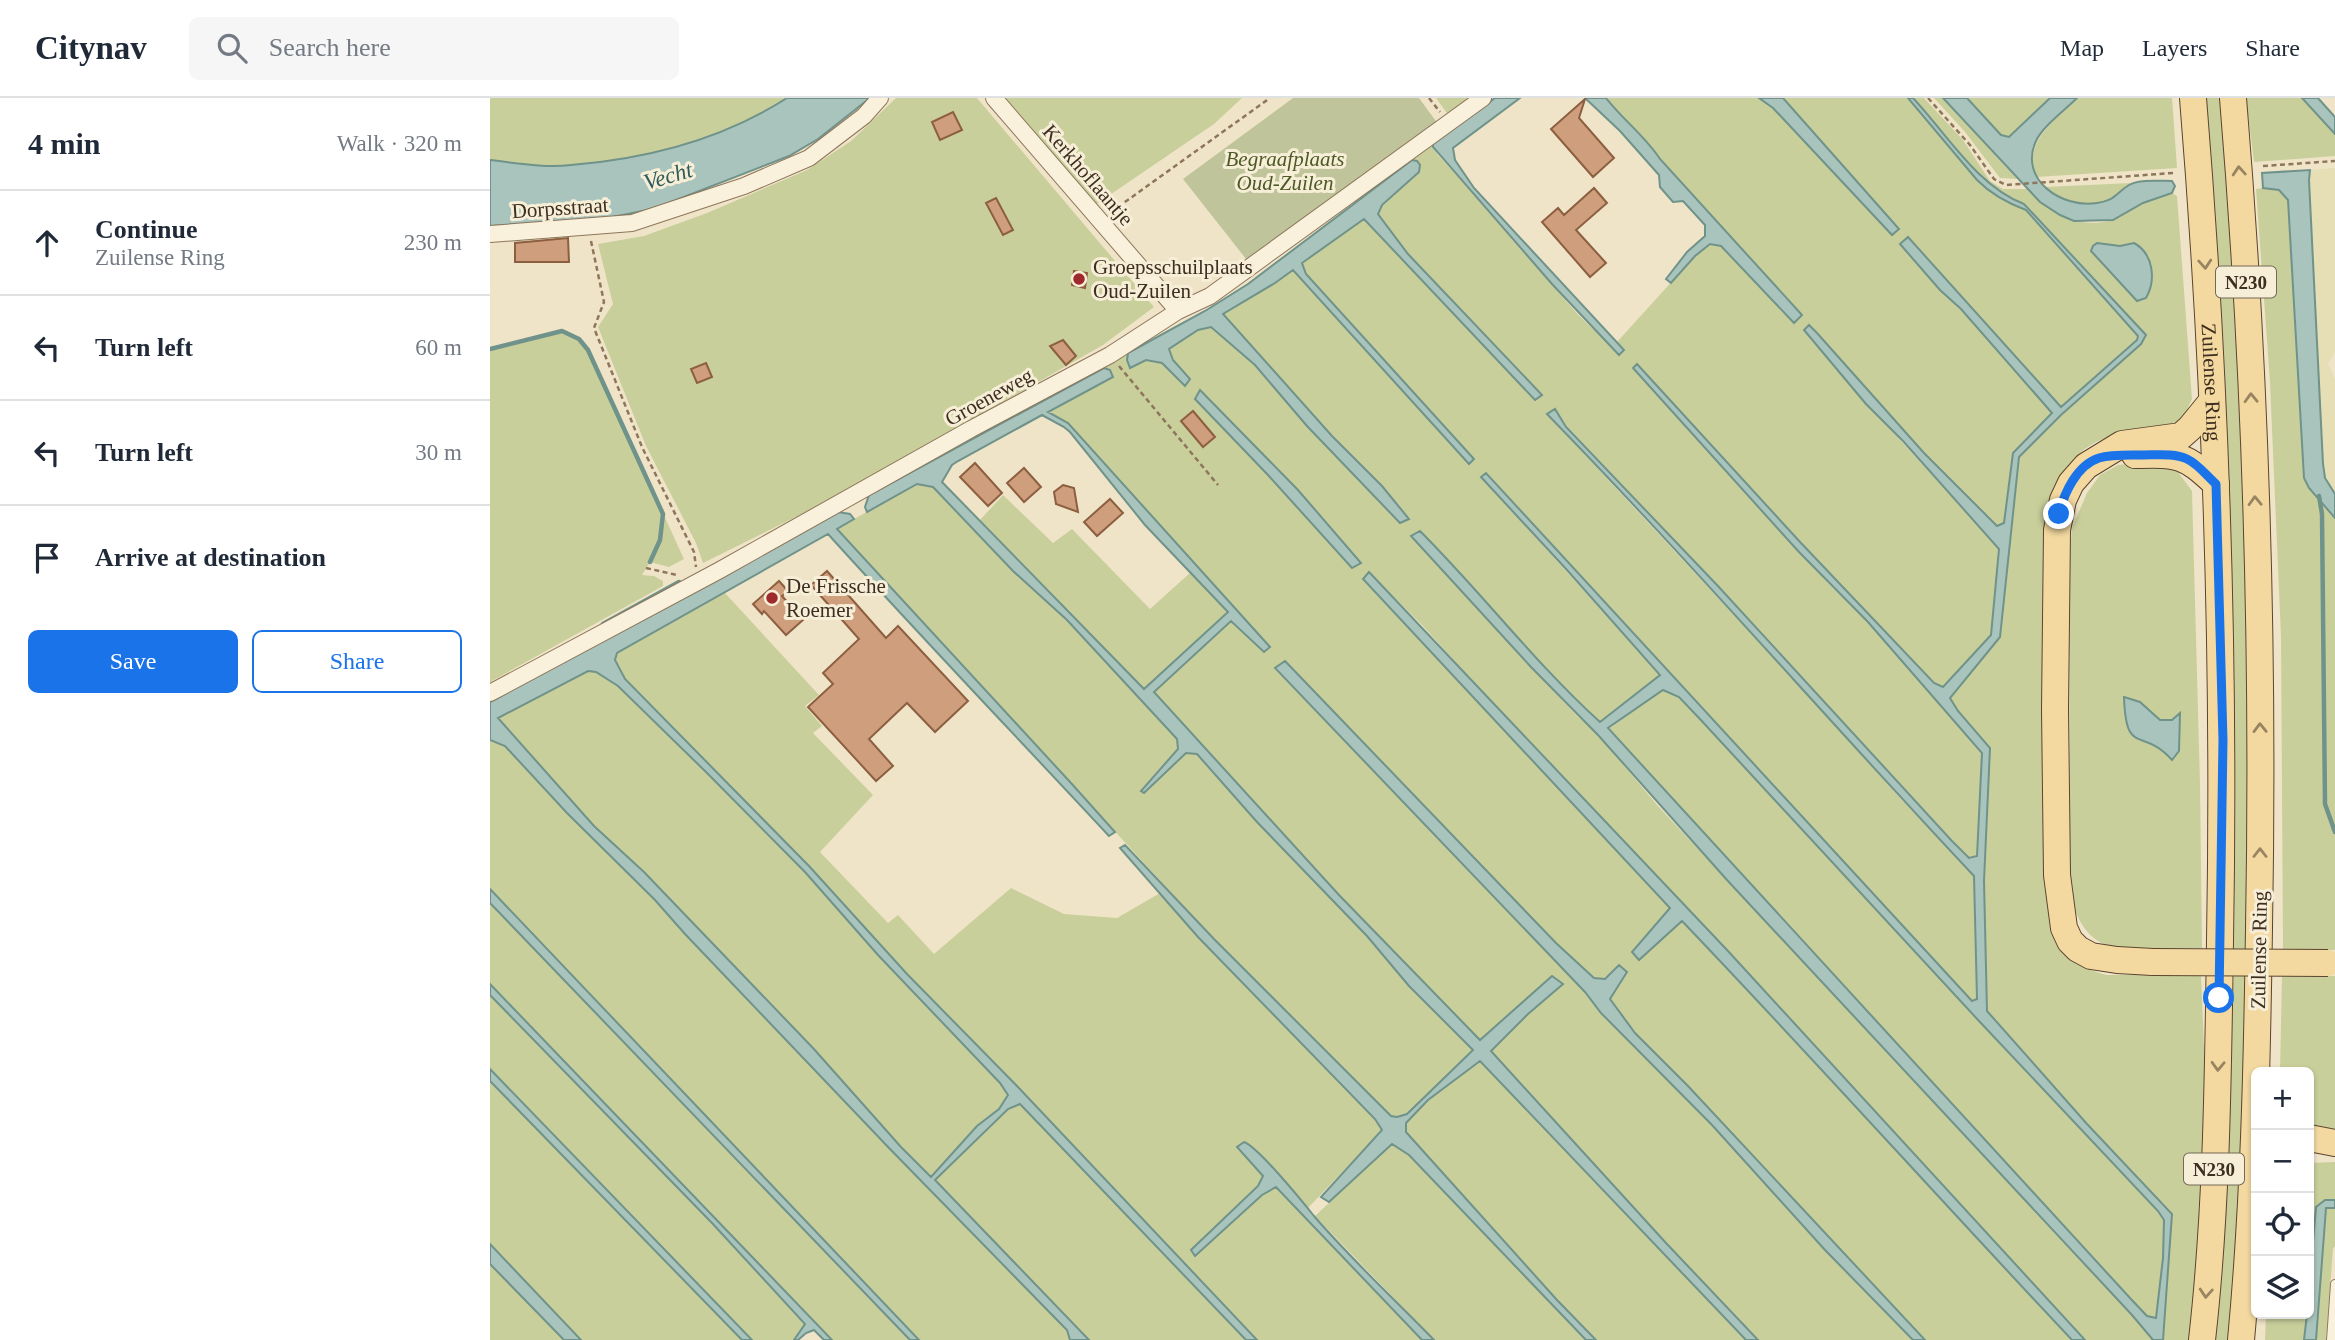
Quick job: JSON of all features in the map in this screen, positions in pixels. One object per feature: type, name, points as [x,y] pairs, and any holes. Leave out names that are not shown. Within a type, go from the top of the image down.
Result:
[{"type":"main road","name":"Zuilense Ring","points":[[2193,98],[2213,401],[2223,740],[2216,1139],[2202,1340]]},
{"type":"main road","name":"Zuilense Ring","points":[[2233,98],[2250,359],[2258,598],[2261,797],[2256,1067]]},
{"type":"main road","points":[[2213,401],[2181,436],[2122,444],[2086,466],[2071,483],[2063,500],[2057,530],[2055,709],[2058,893],[2064,928],[2070,941],[2078,949],[2091,956],[2117,960],[2332,963]]},
{"type":"main road","points":[[2099,458],[2176,456],[2194,464],[2216,484]]},
{"type":"main road","points":[[2314,1139],[2335,1143]]},
{"type":"main road","points":[[2314,1155],[2335,1153]]},
{"type":"main road","name":"Zuilense Ring","points":[[2241,1340],[2253,1193]]},
{"type":"street","name":"Dorpsstraat","points":[[490,234],[632,223],[744,186],[809,158],[864,116],[880,98]]},
{"type":"street","name":"Kerkhoflaantje","points":[[994,98],[1178,311]]},
{"type":"street","name":"Groeneweg","points":[[490,693],[1110,355],[1178,311],[1210,296],[1483,98]]},
{"type":"lane","points":[[2331,1340],[2335,1284]]},
{"type":"path","points":[[1100,220],[1270,98]]},
{"type":"path","points":[[1928,98],[1970,145],[1994,179],[2006,185],[2173,173]]},
{"type":"path","points":[[2263,166],[2335,161]]},
{"type":"path","points":[[589,228],[604,302],[594,328],[642,447],[694,552],[698,580],[646,568]]},
{"type":"path","points":[[1110,355],[1218,485]]},
{"type":"shaded area","points":[[2335,168],[2335,352],[2328,364],[2335,379],[2335,494],[2325,478],[2323,464],[2309,180],[2310,170]]},
{"type":"green space","points":[[490,98],[787,98],[737,125],[683,145],[627,158],[551,166],[490,160]]},
{"type":"green space","points":[[896,98],[977,98],[1154,307],[1103,345],[842,494],[703,563],[696,543],[646,446],[598,327],[613,304],[598,244],[644,236],[707,213],[807,170],[851,141]]},
{"type":"green space","points":[[1003,98],[1242,98],[1214,124],[1095,205]]},
{"type":"green space","name":"Begraafplaats Oud-Zuilen","points":[[1293,98],[1419,98],[1438,124],[1250,264],[1183,179]]},
{"type":"green space","points":[[1436,98],[1473,98],[1449,116]]},
{"type":"green space","points":[[1606,98],[1759,98],[1773,108],[1892,235],[1899,228],[1783,98],[1908,98],[1977,180],[2000,198],[2026,210],[2138,336],[2137,340],[2061,407],[1909,237],[1900,244],[2052,413],[2013,454],[2004,523],[1997,527],[1924,453],[1809,326],[1810,338],[1834,367],[1999,549],[1991,635],[1943,687],[1934,684],[1637,364],[1633,368],[1830,585],[1868,622],[1982,753],[1977,856],[1969,858],[1566,427],[1555,409],[1547,414],[1974,876],[1978,999],[1972,1001],[1487,473],[1481,477],[1660,675],[1634,699],[1600,722],[1553,676],[1420,531],[1411,536],[1577,716],[1593,729],[1658,806],[2153,1340],[2085,1340],[1728,951],[1369,572],[1363,580],[1671,909],[1632,952],[1639,960],[1682,921],[2072,1340],[1925,1340],[1688,1086],[1635,1033],[1610,1001],[1605,979],[1594,978],[1556,943],[1285,661],[1275,669],[1585,992],[1601,1013],[1712,1125],[1825,1250],[1913,1340],[1758,1340],[1491,1051],[1562,985],[1552,976],[1480,1040],[1339,895],[1153,692],[1231,621],[1264,652],[1270,647],[1068,423],[1048,412],[1112,377],[1110,370],[1104,368],[1128,353],[1127,360],[1131,367],[1146,359],[1162,363],[1185,386],[1169,349],[1198,330],[1211,327],[1255,365],[1307,426],[1400,522],[1409,519],[1372,475],[1332,436],[1222,314],[1293,270],[1469,464],[1473,459],[1306,274],[1302,263],[1364,219],[1535,400],[1541,395],[1408,254],[1378,214],[1382,205],[1418,172],[1420,165],[1412,160],[1433,144],[1437,154],[1538,265],[1576,313],[1624,350],[1617,342],[1695,256],[1710,244],[1721,246],[1793,323],[1801,315]],"holes":[[[1201,390],[1298,490],[1360,563],[1352,568],[1195,399]]]},
{"type":"green space","points":[[1913,98],[1924,98],[1963,140],[1990,181],[2003,189],[2028,189],[2046,205],[2066,217],[2088,223],[2112,220],[2149,201],[2172,193],[2177,196],[2192,399],[2180,424],[2134,430],[2090,446],[2068,467],[2052,502],[2074,961],[2106,975],[2201,975],[2206,1096],[2191,1340],[2163,1340],[2172,1214],[2087,1124],[1987,1011],[1984,881],[1990,748],[1957,711],[1949,697],[2000,637],[2019,457],[2141,344],[2146,335],[2024,204],[2007,196],[1977,172]],"holes":[[[2097,243],[2121,246],[2151,267],[2151,288],[2146,298]]]},
{"type":"green space","points":[[1934,98],[1943,98],[2017,179],[2000,178],[1965,132]]},
{"type":"green space","points":[[1967,98],[2050,98],[2009,137],[2001,135]]},
{"type":"green space","points":[[2077,98],[2172,98],[2177,168],[2036,177],[2033,153],[2037,143],[2051,124]]},
{"type":"green space","points":[[2200,98],[2221,98],[2235,310],[2248,630],[2248,949],[2234,949],[2234,817]]},
{"type":"green space","points":[[2246,98],[2302,98],[2335,134],[2335,156],[2254,162]]},
{"type":"green space","points":[[2131,183],[2114,199],[2096,205],[2069,201],[2045,187]]},
{"type":"green space","points":[[2256,189],[2279,190],[2288,200],[2309,488],[2335,518],[2335,950],[2283,949],[2281,637],[2270,382]]},
{"type":"green space","points":[[562,331],[579,339],[588,350],[684,559],[669,567],[650,562],[642,575],[654,576],[663,581],[663,586],[490,682],[490,349]]},
{"type":"green space","points":[[2156,461],[2178,472],[2192,491],[2202,948],[2137,948],[2104,944],[2090,935],[2080,922],[2070,890],[2069,566],[2072,528],[2087,493],[2100,475],[2118,465]],"holes":[[[2124,697],[2140,702],[2160,720],[2172,720],[2180,714],[2178,751],[2164,751],[2156,744]]]},
{"type":"green space","points":[[917,484],[933,487],[1013,571],[1067,620],[1177,739],[1178,749],[1141,791],[1144,793],[1186,753],[1196,754],[1257,822],[1367,936],[1409,986],[1473,1050],[1407,1114],[1391,1116],[1214,939],[836,529]]},
{"type":"green space","points":[[1003,495],[1053,543],[1072,529],[1150,609],[1191,572],[1228,612],[1144,690],[980,520]]},
{"type":"green space","points":[[725,593],[819,695],[805,706],[822,726],[813,733],[873,795],[820,852],[888,923],[898,915],[934,954],[1011,888],[1064,914],[1117,918],[1160,893],[1198,937],[1375,1119],[1382,1130],[1308,1208],[1263,1159],[1256,1167],[1263,1176],[1258,1186],[1191,1250],[1195,1255],[1262,1195],[1276,1187],[1422,1340],[1257,1340],[907,974],[809,866],[625,679],[615,660],[617,653]]},
{"type":"green space","points":[[588,671],[596,672],[618,686],[706,772],[805,872],[878,955],[1000,1083],[1008,1095],[999,1109],[977,1126],[931,1177],[872,1116],[813,1048],[644,872],[594,826],[497,718]]},
{"type":"green space","points":[[1663,689],[1679,697],[1699,718],[2158,1211],[2164,1220],[2156,1318],[2147,1316],[2130,1298],[1609,729]]},
{"type":"green space","points":[[490,740],[505,746],[567,813],[655,900],[889,1148],[1067,1330],[1070,1340],[919,1340],[490,889]]},
{"type":"green space","points":[[490,903],[910,1340],[832,1340],[807,1315],[490,984]]},
{"type":"green space","points":[[2234,976],[2246,976],[2241,1161],[2231,1340],[2207,1340]]},
{"type":"green space","points":[[2282,976],[2335,976],[2335,1132],[2314,1131],[2314,1067],[2280,1067]]},
{"type":"green space","points":[[490,995],[712,1223],[805,1325],[794,1340],[752,1340],[490,1069]]},
{"type":"green space","points":[[1480,1061],[1746,1340],[1596,1340],[1557,1300],[1406,1132],[1406,1123],[1428,1100]]},
{"type":"green space","points":[[490,1081],[742,1340],[581,1340],[490,1244]]},
{"type":"green space","points":[[1020,1104],[1246,1340],[1089,1340],[935,1180],[1008,1109]]},
{"type":"green space","points":[[1392,1144],[1409,1154],[1586,1340],[1434,1340],[1315,1216]]},
{"type":"green space","points":[[2335,1162],[2335,1200],[2325,1200],[2316,1207],[2314,1230],[2314,1193],[2314,1163]]},
{"type":"green space","points":[[2326,1208],[2335,1208],[2335,1246],[2326,1340],[2316,1340]]},
{"type":"green space","points":[[490,1264],[564,1340],[490,1340]]},
{"type":"green space","points":[[2266,1319],[2306,1319],[2304,1340],[2265,1340]]},
{"type":"water","name":"Vecht","points":[[787,98],[870,98],[818,139],[789,156],[653,209],[607,218],[490,226],[490,160],[561,166],[627,158],[710,136]]},
{"type":"water","points":[[1495,98],[1520,98],[1453,148],[1455,160],[1474,188],[1624,350],[1619,355],[1552,284],[1433,147],[1433,144]]},
{"type":"water","points":[[1585,98],[1606,98],[1641,135],[1802,315],[1794,323],[1721,246],[1710,244],[1695,256],[1671,283],[1666,279],[1687,252],[1705,236],[1705,225],[1683,201],[1673,202],[1660,187],[1659,175],[1620,131]]},
{"type":"water","points":[[1759,98],[1783,98],[1899,229],[1892,235],[1773,108]]},
{"type":"water","points":[[1908,98],[1913,98],[1977,172],[2007,196],[2024,204],[2146,335],[2141,344],[2061,415],[2019,457],[2000,637],[1950,698],[1990,748],[1984,881],[1987,1011],[2087,1124],[2172,1214],[2163,1340],[2153,1340],[1727,880],[1598,735],[1531,667],[1411,536],[1420,531],[1553,676],[1600,722],[1660,675],[1481,477],[1486,473],[1972,1001],[1977,999],[1974,876],[1547,414],[1555,409],[1566,427],[1717,585],[1952,841],[1969,858],[1977,856],[1982,753],[1868,622],[1799,552],[1633,368],[1637,364],[1801,543],[1934,683],[1943,687],[1991,635],[1999,549],[1903,441],[1866,404],[1804,330],[1809,325],[1817,333],[1924,453],[1997,526],[2004,523],[2013,453],[2052,413],[1900,244],[1908,237],[2061,407],[2137,340],[2138,336],[2026,210],[2000,198],[1977,180]],"holes":[[[1663,690],[1679,697],[2158,1211],[2164,1220],[2156,1318],[2147,1316],[2130,1298],[1608,728]]]},
{"type":"water","points":[[1943,98],[1967,98],[2001,135],[2009,137],[2050,98],[2077,98],[2043,130],[2032,155],[2033,168],[2038,179],[2047,189],[2071,201],[2084,204],[2103,202],[2138,182],[2172,181],[2175,186],[2172,193],[2143,203],[2113,220],[2074,221],[2040,202]]},
{"type":"water","points":[[2302,98],[2318,98],[2335,117],[2335,134]]},
{"type":"water","points":[[1412,160],[1420,165],[1419,172],[1382,205],[1378,214],[1408,254],[1542,395],[1535,400],[1364,219],[1302,263],[1306,274],[1474,459],[1469,464],[1293,270],[1223,314],[1332,436],[1382,486],[1409,519],[1400,523],[1307,426],[1255,365],[1211,327],[1198,330],[1169,349],[1173,360],[1190,379],[1185,386],[1162,363],[1146,360],[1130,368],[1127,360],[1128,353],[1248,284]]},
{"type":"water","points":[[2310,170],[2323,464],[2325,478],[2335,494],[2335,518],[2309,488],[2304,478],[2288,200],[2279,190],[2263,188],[2262,173]]},
{"type":"water","points":[[2097,243],[2120,246],[2134,243],[2141,248],[2149,261],[2152,276],[2146,298],[2137,301],[2091,251]]},
{"type":"water","points":[[1104,368],[1110,370],[1113,377],[1048,412],[1068,423],[1270,647],[1264,652],[1231,621],[1154,692],[1339,895],[1480,1040],[1552,976],[1563,984],[1491,1051],[1758,1340],[1746,1340],[1480,1061],[1428,1100],[1406,1123],[1406,1132],[1596,1340],[1586,1340],[1409,1155],[1392,1144],[1329,1202],[1321,1197],[1382,1130],[1375,1119],[1198,937],[1120,848],[1125,845],[1214,939],[1391,1116],[1407,1114],[1473,1050],[1409,986],[1367,936],[1257,822],[1197,754],[1186,753],[1144,793],[1141,791],[1178,749],[1177,739],[1067,620],[1013,571],[933,487],[917,484],[867,512],[865,507],[869,495]],"holes":[[[1042,415],[1064,427],[1145,525],[1228,612],[1144,689],[942,482],[952,465]]]},
{"type":"water","points":[[1200,390],[1298,490],[1361,563],[1352,568],[1195,399]]},
{"type":"water","points":[[838,512],[850,514],[854,519],[837,529],[1115,832],[1109,836],[828,534],[617,653],[615,660],[625,679],[809,866],[907,974],[1257,1340],[1246,1340],[1020,1104],[1008,1109],[935,1180],[1089,1340],[1070,1340],[1067,1330],[889,1148],[655,900],[567,813],[505,746],[490,740],[490,702]],"holes":[[[588,671],[596,672],[618,686],[805,872],[878,955],[1000,1083],[1008,1095],[999,1109],[977,1126],[931,1177],[813,1048],[644,872],[594,826],[498,718]]]},
{"type":"water","points":[[1369,572],[1728,951],[2085,1340],[2072,1340],[1682,921],[1639,960],[1632,952],[1670,908],[1363,579]]},
{"type":"water","points":[[1285,661],[1556,943],[1594,978],[1605,979],[1619,965],[1627,972],[1610,999],[1635,1033],[1688,1086],[1925,1340],[1913,1340],[1825,1250],[1712,1125],[1601,1013],[1585,992],[1275,668]]},
{"type":"water","points":[[2124,697],[2140,702],[2160,720],[2172,720],[2180,713],[2179,751],[2172,760],[2152,744],[2132,735],[2125,716]]},
{"type":"water","points":[[490,889],[919,1340],[910,1340],[490,903]]},
{"type":"water","points":[[490,984],[832,1340],[824,1340],[814,1330],[794,1340],[805,1324],[712,1223],[490,995]]},
{"type":"water","points":[[490,1069],[752,1340],[742,1340],[490,1081]]},
{"type":"water","points":[[1244,1142],[1269,1164],[1343,1248],[1434,1340],[1422,1340],[1276,1187],[1262,1195],[1195,1256],[1191,1250],[1258,1186],[1263,1176],[1237,1147]]},
{"type":"water","points":[[2325,1200],[2335,1200],[2335,1208],[2326,1208],[2316,1340],[2304,1340],[2306,1319],[2314,1319],[2316,1207]]},
{"type":"water","points":[[490,1244],[581,1340],[564,1340],[490,1264]]},
{"type":"building","points":[[1585,99],[1579,118],[1614,158],[1593,177],[1551,129]]},
{"type":"building","points":[[953,112],[962,130],[940,140],[932,122]]},
{"type":"building","points":[[1594,188],[1607,203],[1576,230],[1606,263],[1590,277],[1542,222],[1558,208],[1564,215]]},
{"type":"building","points":[[996,198],[1013,230],[1003,235],[986,203]]},
{"type":"building","points":[[568,238],[569,262],[515,262],[515,243]]},
{"type":"building","name":"Groepsschuilplaats Oud-Zuilen","points":[[1074,271],[1087,273],[1085,288],[1072,285]]},
{"type":"building","points":[[1063,340],[1076,356],[1066,365],[1050,346]]},
{"type":"building","points":[[706,363],[712,377],[697,383],[691,369]]},
{"type":"building","points":[[1193,411],[1215,437],[1203,447],[1181,421]]},
{"type":"building","points":[[975,463],[1002,493],[988,506],[960,477]]},
{"type":"building","points":[[1024,468],[1041,487],[1024,502],[1007,483]]},
{"type":"building","points":[[1063,485],[1074,488],[1078,512],[1056,504],[1054,492]]},
{"type":"building","points":[[1110,499],[1123,513],[1097,536],[1084,522]]},
{"type":"building","points":[[827,571],[886,638],[898,626],[968,701],[935,732],[907,703],[869,739],[893,766],[876,781],[808,707],[833,684],[823,673],[859,639],[811,585]]},
{"type":"building","points":[[779,581],[788,591],[782,596],[803,620],[786,635],[764,611],[762,614],[753,604]]},
{"type":"waterway","points":[[490,349],[562,331],[579,339],[588,350],[663,514],[660,540],[650,562]]},
{"type":"waterway","points":[[2319,496],[2322,514],[2325,804],[2335,832]]},
{"type":"waterway","points":[[603,624],[679,582]]},
{"type":"place","name":"Groepsschuilplaats Oud-Zuilen","points":[[1079,279]]},
{"type":"place","name":"De Frissche Roemer","points":[[772,598]]},
{"type":"route","points":[[2059,514],[2071,483],[2086,466],[2099,458],[2122,455],[2176,456],[2187,459],[2216,484],[2223,740],[2219,998]]}]
